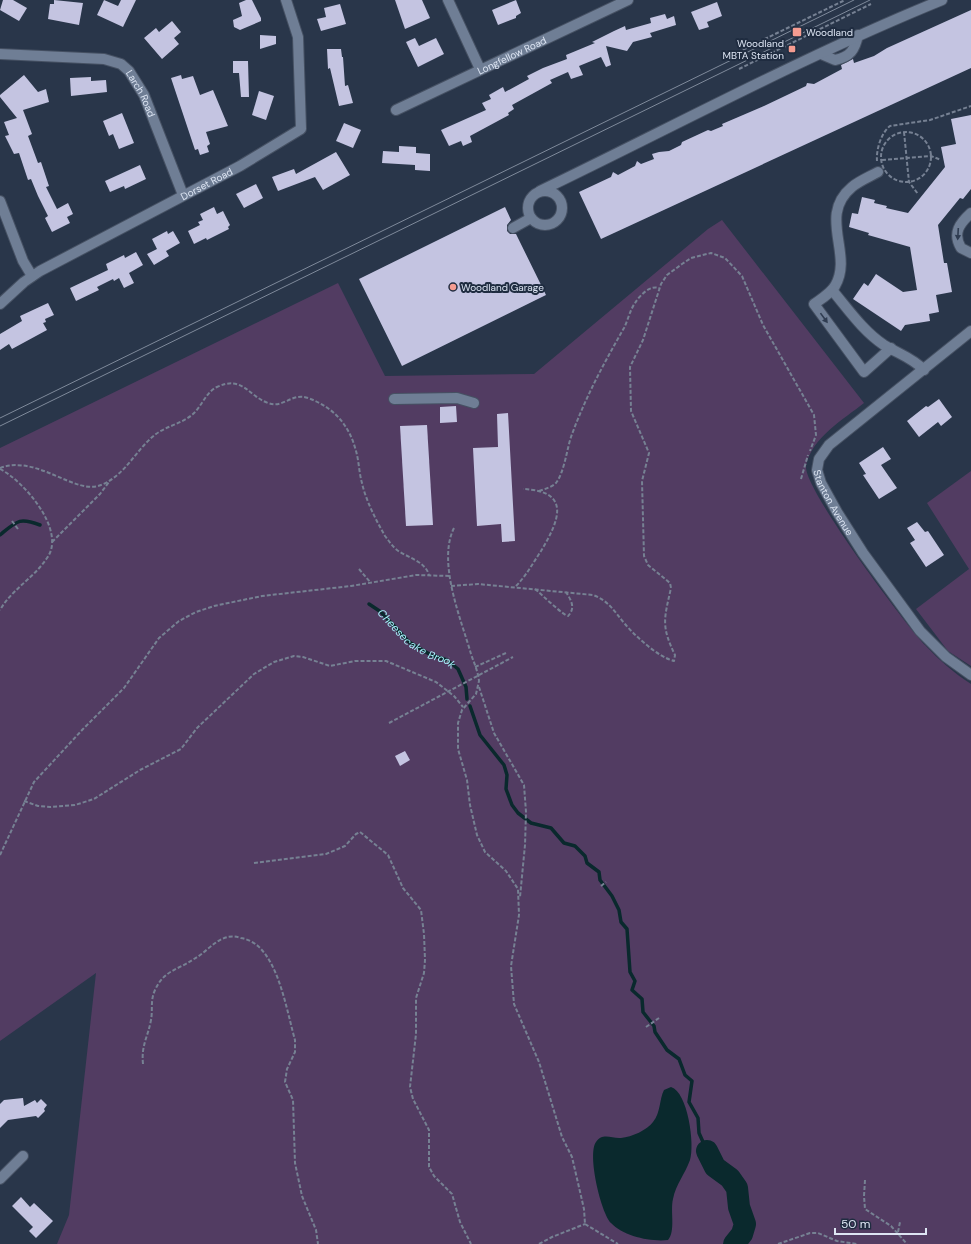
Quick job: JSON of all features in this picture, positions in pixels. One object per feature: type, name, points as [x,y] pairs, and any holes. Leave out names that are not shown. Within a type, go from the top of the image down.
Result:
[{"type":"street","name":"Dorset Road","points":[[0,304],[32,276],[240,166],[301,129],[298,42],[294,21],[286,0]]},
{"type":"street","points":[[448,0],[480,69]]},
{"type":"street","name":"Longfellow Road","points":[[396,110],[608,4],[628,0]]},
{"type":"street","points":[[540,192],[549,191],[557,196],[562,204],[561,214],[556,221],[548,225],[539,225],[531,218],[528,210],[529,202],[532,196],[540,192],[754,85],[858,35],[942,0]]},
{"type":"street","name":"Larch Road","points":[[0,54],[104,59],[121,64],[133,77],[144,95],[183,195]]},
{"type":"street","points":[[878,172],[850,188],[839,206],[835,221],[841,270],[832,290],[814,304],[864,372],[891,348]]},
{"type":"street","points":[[0,200],[23,261],[32,276]]},
{"type":"street","points":[[971,213],[960,224],[957,233],[958,243],[961,248],[971,253]]},
{"type":"street","points":[[513,228],[531,218]]},
{"type":"street","points":[[832,290],[863,327],[891,348],[914,361],[924,370]]},
{"type":"street","name":"Stanton Avenue","points":[[971,331],[829,445],[819,459],[818,474],[830,500],[857,545],[912,620],[939,651],[971,675]]},
{"type":"street","points":[[394,399],[457,398],[474,403]]},
{"type":"street","points":[[0,1180],[23,1156]]},
{"type":"path","points":[[732,55],[844,0]]},
{"type":"path","points":[[739,69],[871,4]]},
{"type":"path","points":[[878,172],[876,157],[878,148],[886,130],[890,126],[930,120],[971,106]]},
{"type":"path","points":[[904,132],[909,182],[918,194]]},
{"type":"path","points":[[904,132],[920,136],[927,143],[931,156],[930,165],[926,172],[919,178],[909,182],[898,181],[891,177],[885,170],[882,160],[882,151],[888,140],[895,135],[904,132]]},
{"type":"path","points":[[882,160],[906,156],[931,156],[941,160]]},
{"type":"path","points":[[451,586],[465,584],[534,588],[593,595],[604,599],[613,607],[631,632],[665,657],[674,660],[676,658],[664,627],[671,588],[670,583],[648,565],[644,556],[642,481],[649,453],[646,441],[632,416],[630,400],[631,363],[644,340],[659,288],[669,274],[691,258],[711,253],[720,255],[738,271],[745,282],[754,309],[814,415],[816,435],[804,465],[801,479]]},
{"type":"path","points":[[539,491],[551,486],[559,478],[572,436],[587,399],[599,372],[625,327],[635,303],[649,289],[656,287],[659,288]]},
{"type":"path","points":[[0,469],[13,465],[35,468],[86,487],[94,488],[109,481],[131,463],[142,448],[157,433],[192,414],[210,391],[218,386],[238,384],[265,402],[274,404],[280,404],[293,397],[302,396],[328,407],[341,419],[355,447],[363,488],[378,523],[393,547],[424,566],[429,575]]},
{"type":"path","points":[[0,469],[24,486],[32,496],[49,527],[52,542],[51,552],[48,558],[13,591],[0,610]]},
{"type":"path","points":[[52,542],[100,494],[109,481]]},
{"type":"path","points":[[515,587],[527,574],[555,526],[558,514],[557,505],[548,493],[523,489]]},
{"type":"path","points":[[12,521],[18,528]]},
{"type":"path","points":[[454,528],[450,536],[448,560],[451,586],[476,667],[479,686],[494,733],[524,785],[526,823],[519,915],[512,966],[514,1004],[539,1062],[562,1137],[572,1157],[584,1209],[585,1224]]},
{"type":"path","points":[[359,569],[370,582]]},
{"type":"path","points":[[0,855],[34,782],[124,688],[159,638],[179,621],[196,612],[234,601],[289,592],[429,575],[450,576]]},
{"type":"path","points":[[534,588],[552,602],[562,614],[568,616],[572,611],[573,604],[566,591]]},
{"type":"path","points":[[476,667],[506,653]]},
{"type":"path","points":[[24,801],[38,806],[50,807],[75,805],[94,799],[140,770],[181,749],[197,728],[254,674],[261,669],[287,657],[302,657],[330,666],[355,661],[386,661],[436,682],[449,691],[463,707]]},
{"type":"path","points":[[447,663],[449,657]]},
{"type":"path","points":[[389,723],[513,657]]},
{"type":"path","points":[[479,686],[476,694],[463,707],[457,740],[467,780],[470,805],[477,834],[485,852],[498,862],[512,877],[518,889],[520,900]]},
{"type":"path","points":[[254,863],[260,861],[326,854],[345,846],[356,834],[360,832],[388,855],[403,888],[418,905],[423,922],[425,955],[424,972],[416,998],[416,1034],[410,1087],[413,1099],[429,1130],[429,1167],[434,1176],[452,1194],[460,1222],[471,1244]]},
{"type":"path","points":[[601,886],[606,882]]},
{"type":"path","points":[[143,1064],[142,1052],[145,1036],[151,1021],[151,1003],[155,990],[164,976],[177,966],[197,958],[216,942],[230,936],[252,942],[265,953],[276,971],[295,1040],[295,1052],[287,1069],[284,1082],[293,1100],[294,1146],[302,1196],[316,1230],[318,1244]]},
{"type":"path","points":[[646,1027],[659,1018]]},
{"type":"path","points":[[865,1180],[865,1209],[891,1226],[907,1244]]},
{"type":"path","points":[[898,1234],[900,1222]]},
{"type":"path","points":[[539,1244],[552,1236],[585,1224]]},
{"type":"path","points":[[585,1224],[618,1244]]},
{"type":"path","points":[[778,1244],[810,1233],[822,1235],[836,1241],[857,1244]]},
{"type":"shaded area","points":[[722,220],[864,403],[829,430],[814,447],[806,466],[809,479],[837,527],[878,585],[914,632],[941,661],[971,684],[971,1244],[57,1244],[69,1215],[96,973],[0,1041],[0,448],[338,283],[385,376],[534,374],[708,229]]},
{"type":"shaded area","points":[[971,471],[971,666],[948,651],[916,609],[969,569],[927,503]]},
{"type":"shaded area","points":[[671,1087],[677,1091],[682,1098],[686,1108],[692,1143],[690,1160],[676,1189],[673,1199],[672,1231],[668,1240],[645,1239],[630,1235],[616,1228],[607,1217],[596,1183],[593,1158],[594,1149],[596,1142],[602,1137],[618,1138],[630,1136],[647,1128],[656,1118],[664,1090]]},
{"type":"building","points":[[3,0],[13,0],[27,8],[19,21],[0,10]]},
{"type":"building","points":[[54,0],[83,3],[79,25],[48,19],[50,4],[54,4]]},
{"type":"building","points":[[104,0],[118,6],[121,0],[136,0],[123,27],[97,15]]},
{"type":"building","points":[[246,0],[252,0],[261,21],[240,30],[234,27],[233,20],[242,16],[239,3]]},
{"type":"building","points":[[395,0],[422,0],[430,18],[405,29]]},
{"type":"building","points":[[516,0],[521,13],[516,16],[516,18],[498,25],[492,10]]},
{"type":"building","points":[[717,2],[722,16],[707,22],[709,27],[699,30],[691,12]]},
{"type":"building","points":[[340,4],[346,24],[321,31],[317,19],[326,17],[324,8]]},
{"type":"building","points":[[971,10],[971,68],[601,239],[579,192],[611,177],[613,172],[618,175],[635,166],[637,161],[641,164],[654,159],[652,154],[669,151],[681,145],[682,142],[708,130],[711,131],[723,126],[722,124],[806,86],[807,83],[814,84],[842,69],[841,65],[853,59],[854,63],[874,56],[887,48]]},
{"type":"building","points":[[665,14],[667,19],[674,16],[676,25],[650,33],[652,37],[633,42],[627,51],[606,46],[611,65],[606,67],[601,57],[579,66],[583,75],[571,79],[568,72],[550,80],[552,83],[512,105],[514,109],[508,113],[509,115],[470,136],[472,142],[463,146],[461,141],[449,146],[441,130],[486,110],[482,103],[491,99],[489,95],[503,87],[505,92],[529,79],[527,76],[567,59],[566,55],[595,43],[592,42],[614,31],[625,26],[626,30],[651,23],[650,18]]},
{"type":"building","points":[[172,21],[181,32],[174,38],[179,44],[162,59],[144,38],[156,28],[159,32]]},
{"type":"building","points":[[260,35],[276,36],[276,44],[260,49]]},
{"type":"building","points":[[415,38],[419,46],[436,38],[444,54],[418,67],[406,42]]},
{"type":"building","points":[[327,49],[341,49],[345,86],[348,85],[353,103],[339,106],[330,68],[328,69]]},
{"type":"building","points":[[233,61],[248,61],[249,97],[241,97],[239,73],[233,73]]},
{"type":"building","points":[[24,75],[38,92],[46,89],[49,102],[23,110],[32,134],[28,136],[38,163],[41,162],[49,186],[46,187],[57,209],[68,203],[73,214],[67,217],[70,223],[52,232],[45,218],[48,216],[31,179],[28,180],[19,153],[14,154],[5,136],[9,135],[4,122],[17,118],[0,95]]},
{"type":"building","points":[[181,75],[182,79],[193,76],[200,95],[213,90],[228,126],[206,132],[210,144],[207,146],[209,152],[200,155],[198,149],[195,150],[171,78]]},
{"type":"building","points":[[91,77],[91,81],[106,80],[107,92],[71,96],[70,78]]},
{"type":"building","points":[[259,91],[274,96],[266,120],[252,115]]},
{"type":"building","points":[[122,113],[134,143],[119,149],[113,134],[109,136],[103,121]]},
{"type":"building","points":[[971,115],[971,189],[963,199],[960,198],[938,225],[944,263],[947,263],[952,292],[936,295],[939,312],[929,314],[930,321],[905,325],[901,331],[853,299],[864,283],[868,286],[876,274],[903,292],[917,290],[910,247],[868,235],[869,233],[849,227],[852,213],[858,214],[862,197],[875,200],[874,203],[887,206],[886,208],[908,213],[945,167],[941,147],[956,144],[951,119]]},
{"type":"building","points":[[344,123],[361,130],[353,148],[336,141]]},
{"type":"building","points":[[399,146],[416,147],[416,153],[430,154],[430,171],[415,170],[415,165],[382,163],[383,151],[399,152]]},
{"type":"building","points":[[336,152],[350,175],[323,190],[315,177],[278,191],[272,177],[294,169],[296,174]]},
{"type":"building","points":[[140,165],[146,179],[125,189],[124,186],[110,192],[105,181]]},
{"type":"building","points":[[256,184],[263,198],[244,208],[236,194]]},
{"type":"building","points":[[214,207],[217,214],[223,211],[230,225],[228,227],[229,229],[207,240],[206,238],[194,244],[188,231],[200,225],[198,222],[203,220],[200,214]]},
{"type":"building","name":"Woodland Garage","points":[[505,207],[511,220],[507,225],[507,231],[510,234],[516,234],[546,295],[402,366],[359,279]]},
{"type":"building","points":[[167,231],[168,234],[173,231],[180,243],[166,251],[169,256],[154,265],[147,254],[157,249],[152,239]]},
{"type":"building","points":[[136,252],[143,265],[129,273],[134,283],[124,288],[119,278],[114,281],[113,279],[97,287],[99,290],[76,301],[70,288],[108,270],[106,264],[124,255],[125,258]]},
{"type":"building","points":[[48,303],[54,315],[45,319],[46,322],[43,323],[47,330],[12,349],[9,344],[0,350],[0,334],[22,321],[20,316]]},
{"type":"building","points":[[939,399],[952,417],[941,426],[938,422],[919,437],[907,421],[926,406],[928,407]]},
{"type":"building","points":[[456,406],[457,422],[440,423],[440,407]]},
{"type":"building","points":[[508,413],[515,541],[502,542],[501,524],[477,526],[473,448],[498,447],[497,414]]},
{"type":"building","points":[[427,425],[433,525],[406,526],[400,426]]},
{"type":"building","points":[[883,447],[891,459],[881,465],[897,488],[879,499],[863,475],[866,474],[859,463]]},
{"type":"building","points":[[917,522],[925,532],[928,531],[944,555],[926,567],[910,543],[915,540],[907,528]]},
{"type":"building","points":[[405,751],[410,760],[400,766],[395,756]]},
{"type":"building","points":[[23,1098],[24,1106],[35,1100],[37,1103],[41,1099],[47,1105],[44,1109],[45,1111],[38,1118],[36,1116],[8,1120],[0,1128],[0,1104],[4,1100]]},
{"type":"building","points":[[21,1197],[30,1207],[34,1203],[53,1221],[36,1238],[29,1231],[33,1227],[12,1206]]},
{"type":"waterway","name":"Cheesecake Brook","points":[[0,535],[10,526],[18,522],[27,521],[40,525]]},
{"type":"waterway","name":"Cheesecake Brook","points":[[369,604],[381,612],[409,642],[431,655],[447,660],[458,669],[466,687],[467,699]]},
{"type":"waterway","name":"Cheesecake Brook","points":[[470,706],[480,735],[504,765],[507,775],[506,789],[512,805],[518,813],[531,823],[551,828],[564,843],[575,846],[585,856],[587,863],[599,872],[600,880],[612,896],[619,910],[621,922],[627,929],[630,972],[635,981],[632,990],[642,999],[643,1012],[654,1026],[655,1032],[667,1050],[679,1059],[685,1075],[692,1081],[689,1102],[698,1118],[699,1133],[707,1151]]},
{"type":"waterway","name":"Cheesecake Brook","points":[[707,1151],[715,1167],[730,1178],[737,1188],[739,1207],[745,1224],[742,1234],[734,1244]]},
{"type":"tram line","points":[[0,418],[854,0]]},
{"type":"tram line","points":[[0,426],[870,0]]},
{"type":"place","name":"Woodland","points":[[797,32]]},
{"type":"place","name":"Woodland MBTA Station","points":[[792,49]]},
{"type":"place","name":"Woodland Garage","points":[[453,287]]}]
